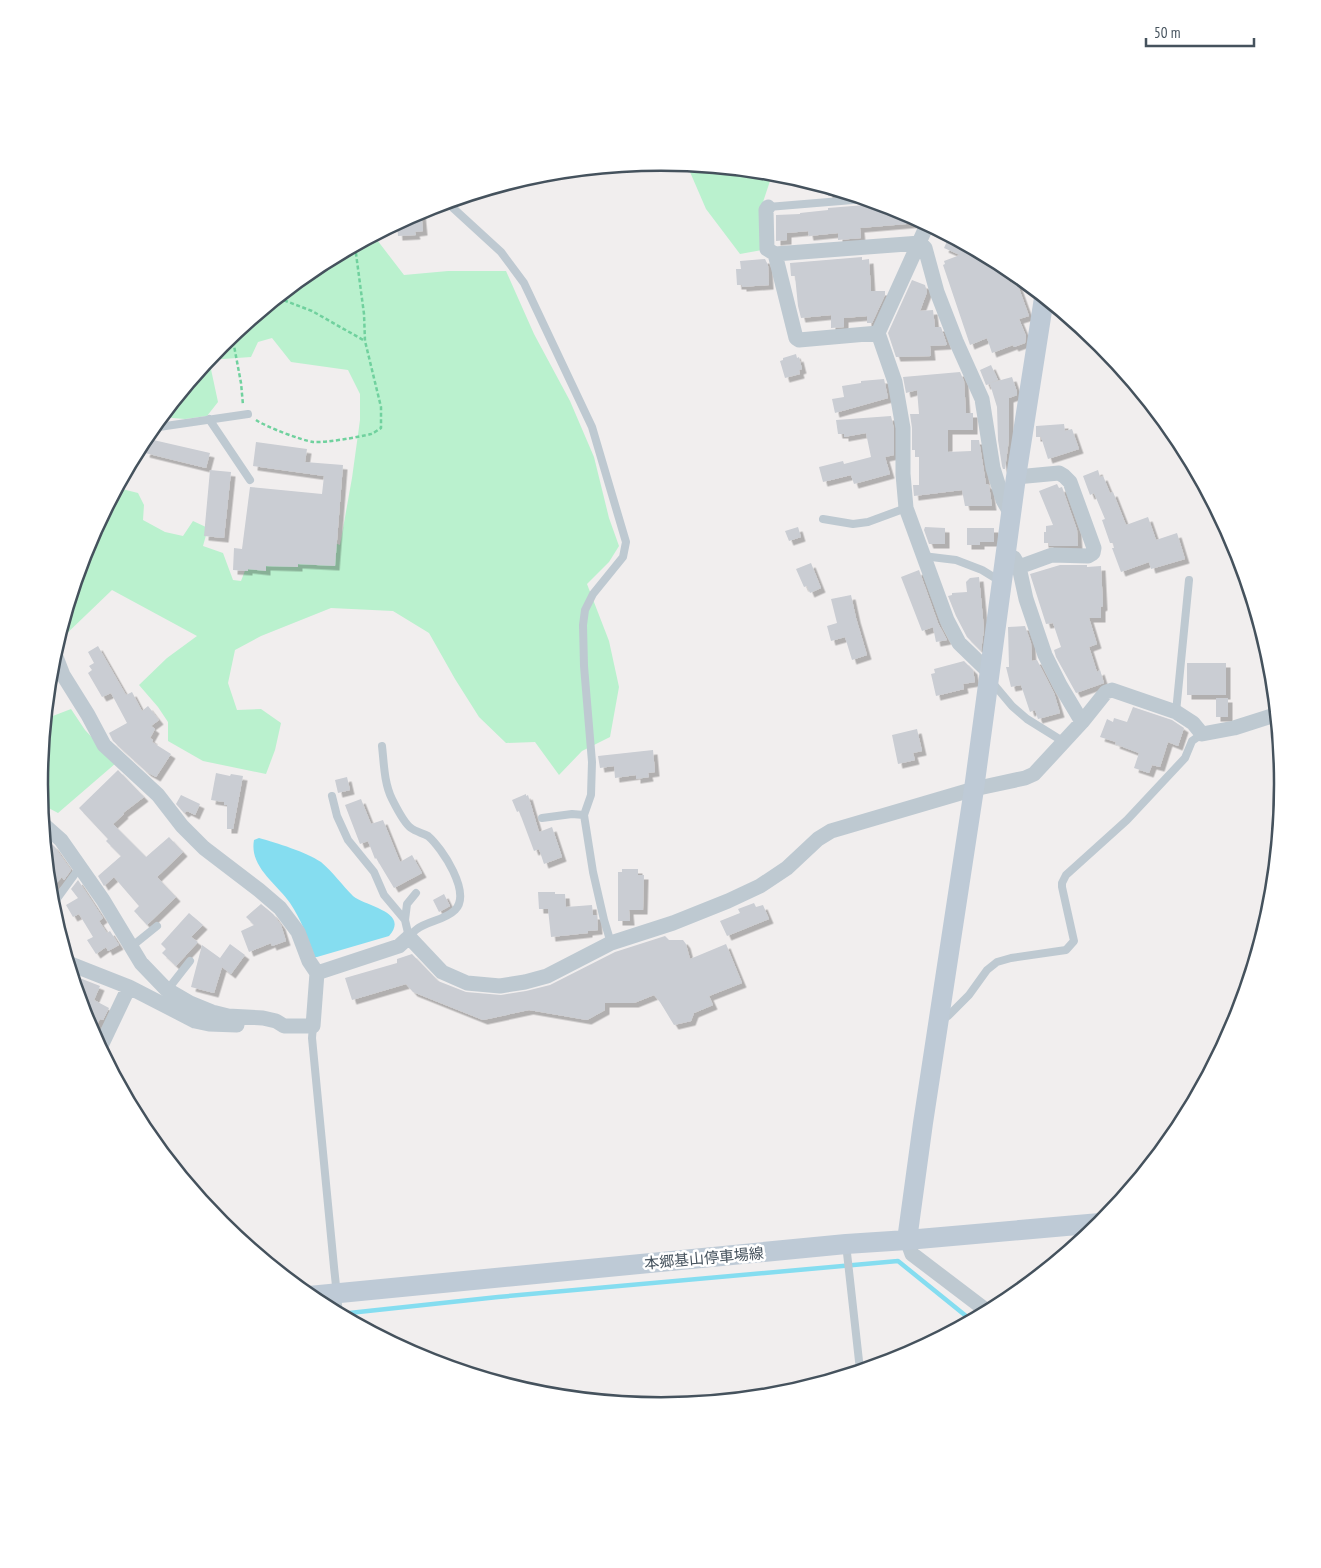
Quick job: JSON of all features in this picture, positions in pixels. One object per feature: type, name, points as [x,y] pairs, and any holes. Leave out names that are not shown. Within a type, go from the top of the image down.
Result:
[{"type":"street","points":[[768,207],[766,210],[767,250],[775,254],[920,243]]},
{"type":"street","points":[[925,231],[878,333],[895,382],[903,428],[906,508],[947,620],[959,643],[989,675]]},
{"type":"street","points":[[920,243],[924,248],[937,292],[953,333],[982,399],[994,468],[1003,500],[1011,514]]},
{"type":"street","points":[[775,254],[798,340],[878,333]]},
{"type":"street","points":[[981,1306],[912,1254],[907,1240],[974,790],[1016,477],[1043,305]]},
{"type":"street","points":[[1016,477],[1059,473],[1064,476],[1070,482],[1094,548],[1093,553],[1088,556],[1052,555],[1019,567]]},
{"type":"street","points":[[1006,550],[1016,560],[1019,567],[1026,599],[1045,655],[1082,722]]},
{"type":"street","points":[[59,665],[63,675],[104,745],[158,795],[182,826],[204,848],[260,890],[280,908],[298,932],[309,961],[317,973],[314,1026],[208,1024],[195,1021],[129,987],[75,966]]},
{"type":"street","points":[[317,973],[399,946],[409,937],[442,972],[467,982],[500,986],[547,976],[611,943],[673,923],[760,886],[787,868],[818,839],[831,831],[1034,774],[1082,722],[1106,692],[1112,690],[1176,712],[1193,723],[1202,734],[1234,728],[1269,717]]},
{"type":"street","points":[[50,830],[61,840],[103,900],[141,963],[166,989],[190,1003],[212,1012],[228,1016],[263,1018],[284,1026]]},
{"type":"street","points":[[104,1040],[129,987]]},
{"type":"street","name":"本郷基山停車場線","points":[[321,1295],[846,1244],[1086,1225]]},
{"type":"lane","points":[[768,207],[846,200]]},
{"type":"lane","points":[[453,208],[501,252],[524,283],[592,427],[626,542],[624,557],[593,594],[585,610],[584,666],[592,762],[591,795],[584,815],[593,872],[611,943]]},
{"type":"lane","points":[[163,426],[248,414]]},
{"type":"lane","points":[[209,419],[250,480]]},
{"type":"lane","points":[[823,519],[854,524],[868,522],[906,508]]},
{"type":"lane","points":[[923,556],[956,560],[982,570],[1002,582]]},
{"type":"lane","points":[[1176,712],[1189,580]]},
{"type":"lane","points":[[989,675],[1012,706],[1027,719],[1064,742]]},
{"type":"lane","points":[[938,1022],[948,1016],[962,1002],[987,970],[997,962],[1011,958],[1066,950],[1074,941],[1062,887],[1062,882],[1066,875],[1127,820],[1185,758],[1192,741],[1202,734]]},
{"type":"lane","points":[[382,746],[391,798],[409,827],[427,836],[443,853],[460,890],[456,909],[416,929],[409,937]]},
{"type":"lane","points":[[332,796],[337,816],[348,840],[374,872],[384,895],[405,920]]},
{"type":"lane","points":[[542,818],[572,814],[584,815]]},
{"type":"lane","points":[[58,897],[80,867]]},
{"type":"lane","points":[[409,937],[405,920],[407,904],[416,893]]},
{"type":"lane","points":[[131,947],[157,926]]},
{"type":"lane","points":[[166,989],[190,961]]},
{"type":"lane","points":[[314,1026],[312,1038],[338,1305]]},
{"type":"lane","points":[[846,1244],[859,1364]]},
{"type":"path","points":[[234,344],[241,383],[243,409],[262,424],[314,442],[372,434],[381,428],[381,407],[365,341],[364,314],[356,252]]},
{"type":"path","points":[[284,300],[312,311],[365,341]]},
{"type":"green space","points":[[690,172],[741,176],[770,181],[763,202],[762,250],[740,254],[706,209]]},
{"type":"green space","points":[[377,240],[404,275],[448,271],[506,271],[534,334],[570,401],[594,457],[609,518],[619,546],[609,562],[587,584],[609,641],[619,687],[610,737],[582,751],[559,775],[535,742],[506,743],[479,717],[429,633],[393,611],[331,608],[261,636],[235,650],[228,683],[237,710],[261,709],[281,723],[275,750],[266,774],[203,761],[168,741],[168,722],[139,685],[167,658],[197,636],[112,590],[66,634],[94,549],[123,489],[138,493],[144,505],[143,520],[165,532],[183,536],[193,521],[208,528],[203,546],[223,553],[233,580],[241,581],[246,568],[301,530],[340,545],[360,420],[360,394],[348,370],[291,362],[272,338],[258,342],[251,357],[219,359],[256,323],[287,298],[320,274]]},
{"type":"green space","points":[[211,368],[218,402],[207,416],[185,419],[169,418]]},
{"type":"green space","points":[[71,709],[85,730],[116,763],[58,813],[49,808],[49,744],[52,716]]},
{"type":"water","points":[[259,838],[300,851],[321,862],[353,896],[391,916],[394,921],[394,928],[389,936],[315,957],[294,909],[285,896],[265,875],[256,859],[254,840]]},
{"type":"building","points":[[861,205],[908,224],[860,228],[861,238],[838,240],[838,233],[809,236],[808,231],[787,233],[787,240],[776,241],[776,215],[800,214],[828,210],[828,208]]},
{"type":"building","points":[[422,220],[423,231],[415,232],[416,235],[398,236],[398,230]]},
{"type":"building","points":[[947,242],[1001,274],[1010,283],[1012,282],[1018,287],[1029,316],[1019,319],[1026,336],[1025,343],[1014,347],[1013,345],[992,353],[987,338],[970,345],[943,265],[945,264],[944,261],[960,255],[944,248]]},
{"type":"building","points":[[862,257],[862,260],[869,259],[871,291],[885,291],[885,295],[872,323],[867,323],[867,316],[844,318],[844,327],[831,328],[831,315],[801,318],[795,276],[791,276],[790,263]]},
{"type":"building","points":[[765,259],[768,265],[769,285],[742,287],[742,285],[737,285],[736,269],[741,269],[740,261]]},
{"type":"building","points":[[912,280],[925,285],[927,292],[920,311],[933,310],[935,327],[941,327],[947,345],[930,346],[931,356],[896,357],[888,333]]},
{"type":"building","points":[[796,354],[797,358],[799,357],[802,369],[799,370],[800,374],[785,378],[780,361],[783,358]]},
{"type":"building","points":[[991,365],[998,380],[990,383],[1012,377],[1017,392],[1017,395],[1009,398],[1009,439],[1005,469],[1002,466],[998,440],[997,407],[990,384],[986,385],[980,370]]},
{"type":"building","points":[[960,372],[964,381],[966,413],[973,413],[973,430],[948,430],[948,452],[971,451],[971,440],[979,440],[986,484],[989,485],[992,506],[965,506],[962,490],[914,496],[913,485],[919,485],[919,457],[915,457],[915,450],[912,450],[910,414],[919,414],[917,390],[906,393],[903,377]]},
{"type":"building","points":[[884,379],[888,398],[835,413],[832,399],[844,397],[842,386],[861,383],[861,381]]},
{"type":"building","points":[[891,416],[894,429],[894,455],[885,457],[890,474],[854,484],[851,475],[823,482],[819,467],[843,461],[844,464],[871,457],[866,433],[844,437],[844,434],[838,434],[836,420]]},
{"type":"building","points":[[1064,424],[1065,431],[1072,429],[1079,449],[1048,459],[1041,437],[1036,437],[1036,426]]},
{"type":"building","points":[[153,440],[210,453],[206,468],[145,453]]},
{"type":"building","points":[[256,442],[307,449],[305,462],[343,465],[335,566],[298,564],[298,567],[266,566],[266,571],[233,570],[234,548],[242,549],[250,487],[322,494],[324,476],[253,466]]},
{"type":"building","points":[[210,470],[231,472],[224,538],[204,536]]},
{"type":"building","points":[[1098,470],[1100,477],[1103,476],[1110,493],[1113,492],[1126,525],[1148,517],[1156,540],[1177,533],[1185,559],[1151,569],[1149,562],[1121,572],[1112,548],[1114,548],[1113,543],[1110,543],[1102,520],[1105,519],[1094,493],[1090,495],[1083,476]]},
{"type":"building","points":[[1057,484],[1059,488],[1062,487],[1077,530],[1078,546],[1049,546],[1049,543],[1044,543],[1046,526],[1053,525],[1039,491]]},
{"type":"building","points":[[798,527],[801,537],[789,541],[785,531]]},
{"type":"building","points":[[925,527],[945,528],[945,544],[929,544],[924,530]]},
{"type":"building","points":[[967,528],[994,528],[994,542],[980,542],[980,545],[967,545]]},
{"type":"building","points":[[811,563],[821,588],[810,593],[807,586],[804,587],[796,569]]},
{"type":"building","points":[[1060,565],[1101,566],[1103,606],[1101,607],[1101,618],[1089,618],[1097,644],[1089,647],[1097,672],[1100,670],[1104,683],[1076,693],[1056,657],[1054,650],[1061,647],[1053,623],[1046,624],[1030,574]]},
{"type":"building","points":[[919,570],[938,623],[947,640],[936,642],[933,627],[922,631],[901,577]]},
{"type":"building","points":[[979,577],[984,629],[981,651],[967,637],[948,596],[952,595],[952,593],[967,592],[966,582],[970,578]]},
{"type":"building","points":[[851,595],[867,655],[852,660],[845,637],[831,641],[827,626],[837,623],[831,599]]},
{"type":"building","points":[[1025,626],[1031,643],[1032,661],[1037,660],[1054,693],[1060,713],[1038,719],[1035,710],[1030,712],[1021,685],[1011,687],[1006,667],[1009,667],[1008,627]]},
{"type":"building","points":[[98,646],[126,695],[132,692],[142,711],[148,706],[159,720],[151,726],[155,729],[150,738],[153,740],[152,742],[171,754],[156,777],[147,772],[113,741],[109,733],[127,723],[111,693],[102,697],[88,673],[92,670],[89,666],[94,663],[88,652]]},
{"type":"building","points":[[964,661],[973,670],[975,682],[963,684],[964,689],[936,696],[931,674],[935,673],[934,669]]},
{"type":"building","points":[[1187,663],[1226,663],[1226,695],[1187,695]]},
{"type":"building","points":[[1216,698],[1228,698],[1228,717],[1216,717]]},
{"type":"building","points":[[1133,707],[1172,720],[1184,728],[1178,746],[1168,742],[1160,767],[1152,765],[1149,773],[1134,768],[1139,753],[1100,737],[1107,719],[1113,722],[1114,718],[1127,722]]},
{"type":"building","points":[[917,729],[922,751],[913,753],[915,760],[898,764],[892,735]]},
{"type":"building","points":[[653,750],[655,772],[648,773],[649,777],[636,779],[636,775],[615,778],[614,766],[600,768],[598,756]]},
{"type":"building","points":[[118,770],[144,797],[123,813],[113,824],[146,857],[169,837],[183,852],[157,877],[176,897],[147,925],[134,911],[139,906],[114,877],[104,886],[98,876],[121,856],[79,808]]},
{"type":"building","points":[[216,773],[243,776],[233,829],[227,829],[227,805],[224,805],[224,802],[211,800]]},
{"type":"building","points":[[347,777],[350,790],[338,793],[335,780]]},
{"type":"building","points":[[526,794],[526,796],[528,795],[539,832],[552,827],[562,857],[544,864],[539,849],[534,851],[519,811],[517,812],[512,800]]},
{"type":"building","points":[[181,795],[200,804],[195,815],[187,811],[184,813],[176,804]]},
{"type":"building","points":[[361,799],[371,824],[383,820],[400,862],[412,855],[422,873],[394,888],[375,859],[368,841],[360,844],[345,805]]},
{"type":"building","points":[[51,844],[71,870],[64,880],[62,877],[56,884]]},
{"type":"building","points":[[622,869],[638,869],[638,875],[644,875],[643,910],[629,910],[630,921],[618,921],[618,872],[622,872]]},
{"type":"building","points":[[78,880],[103,918],[99,921],[107,933],[110,931],[119,945],[108,951],[106,947],[96,954],[87,940],[93,937],[79,914],[73,917],[66,905],[78,898],[71,889]]},
{"type":"building","points":[[538,892],[565,894],[566,907],[592,905],[593,915],[597,915],[598,930],[551,937],[548,909],[539,909]]},
{"type":"building","points":[[444,894],[450,906],[439,912],[433,900]]},
{"type":"building","points":[[754,903],[756,907],[763,905],[769,919],[727,936],[720,921],[740,913],[738,909]]},
{"type":"building","points":[[261,904],[273,914],[281,925],[286,941],[272,946],[271,943],[249,952],[241,931],[254,925],[246,917]]},
{"type":"building","points":[[189,913],[203,925],[191,937],[198,942],[176,966],[162,953],[166,949],[161,944]]},
{"type":"building","points":[[665,936],[669,940],[683,940],[690,959],[726,944],[742,983],[709,996],[713,1005],[694,1013],[691,1021],[674,1025],[654,995],[634,1003],[605,1003],[605,1010],[587,1020],[529,1010],[483,1020],[413,992],[406,984],[352,1000],[345,978],[397,963],[397,959],[412,954],[438,981],[466,992],[501,995],[550,985],[615,952]]},
{"type":"building","points":[[230,944],[245,955],[231,974],[222,967],[214,993],[191,987],[202,945],[220,958]]},
{"type":"building","points":[[79,978],[100,986],[94,1000],[109,1008],[103,1020],[100,1019],[97,1025]]},
{"type":"waterway","points":[[351,1313],[498,1297],[898,1261],[966,1316]]}]
